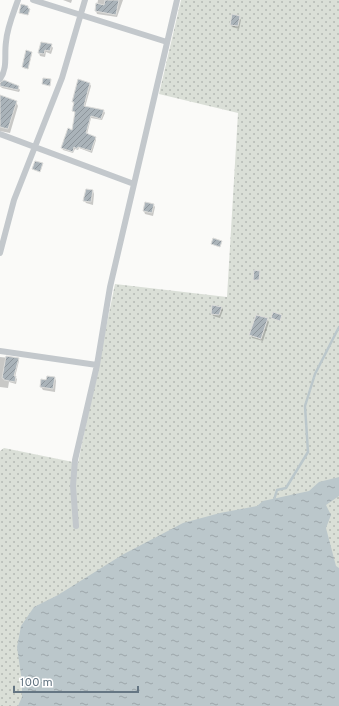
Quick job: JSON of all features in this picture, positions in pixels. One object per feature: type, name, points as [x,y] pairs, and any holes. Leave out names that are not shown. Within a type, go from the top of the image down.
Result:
[{"type":"street","points":[[0,79],[5,71],[6,43],[10,23],[18,0]]},
{"type":"street","points":[[33,0],[167,42]]},
{"type":"street","points":[[0,253],[14,200],[62,78],[85,0]]},
{"type":"street","points":[[76,526],[73,486],[75,460],[96,365],[110,287],[177,0]]},
{"type":"street","points":[[0,134],[134,184]]},
{"type":"street","points":[[0,351],[96,365]]},
{"type":"shaded area","points":[[181,0],[339,0],[339,706],[0,706],[0,451],[4,448],[78,463],[115,284],[227,297],[238,113],[159,94]]},
{"type":"water","points":[[339,477],[339,496],[326,505],[331,515],[326,528],[336,566],[339,568],[339,706],[18,706],[22,697],[22,682],[17,647],[21,626],[34,607],[58,595],[122,555],[183,523],[220,513],[257,506],[263,501],[309,491],[319,482]]},
{"type":"building","points":[[105,0],[119,0],[116,15],[95,11],[96,3],[104,5]]},
{"type":"building","points":[[21,4],[28,6],[30,9],[28,15],[19,13]]},
{"type":"building","points":[[232,14],[240,16],[238,26],[230,25]]},
{"type":"building","points":[[41,42],[52,44],[50,51],[45,50],[44,54],[38,53]]},
{"type":"building","points":[[26,50],[32,52],[28,69],[22,67]]},
{"type":"building","points":[[43,78],[51,79],[50,86],[42,84]]},
{"type":"building","points":[[78,79],[90,83],[84,106],[104,110],[101,119],[91,116],[86,133],[96,137],[91,151],[78,147],[77,149],[74,147],[73,152],[61,148],[68,128],[72,130],[75,112],[72,111],[74,102],[72,102]]},
{"type":"building","points":[[4,80],[19,86],[18,90],[0,86],[0,83]]},
{"type":"building","points":[[0,95],[17,101],[8,129],[0,127]]},
{"type":"building","points":[[35,161],[43,163],[40,172],[32,169]]},
{"type":"building","points":[[86,189],[93,190],[91,202],[83,201]]},
{"type":"building","points":[[145,202],[154,204],[152,213],[143,211]]},
{"type":"building","points":[[213,238],[222,241],[220,247],[211,244]]},
{"type":"building","points":[[254,270],[260,271],[259,280],[253,280]]},
{"type":"building","points":[[212,305],[222,307],[219,315],[211,314]]},
{"type":"building","points":[[273,312],[282,315],[280,321],[271,318]]},
{"type":"building","points":[[256,315],[268,318],[261,339],[249,335]]},
{"type":"building","points":[[6,356],[19,358],[14,376],[16,376],[15,382],[4,380],[2,378]]},
{"type":"building","points":[[47,376],[55,377],[53,389],[40,387],[41,379],[46,380]]},
{"type":"waterway","points":[[274,500],[277,490],[286,488],[308,452],[305,406],[315,374],[339,327]]}]
